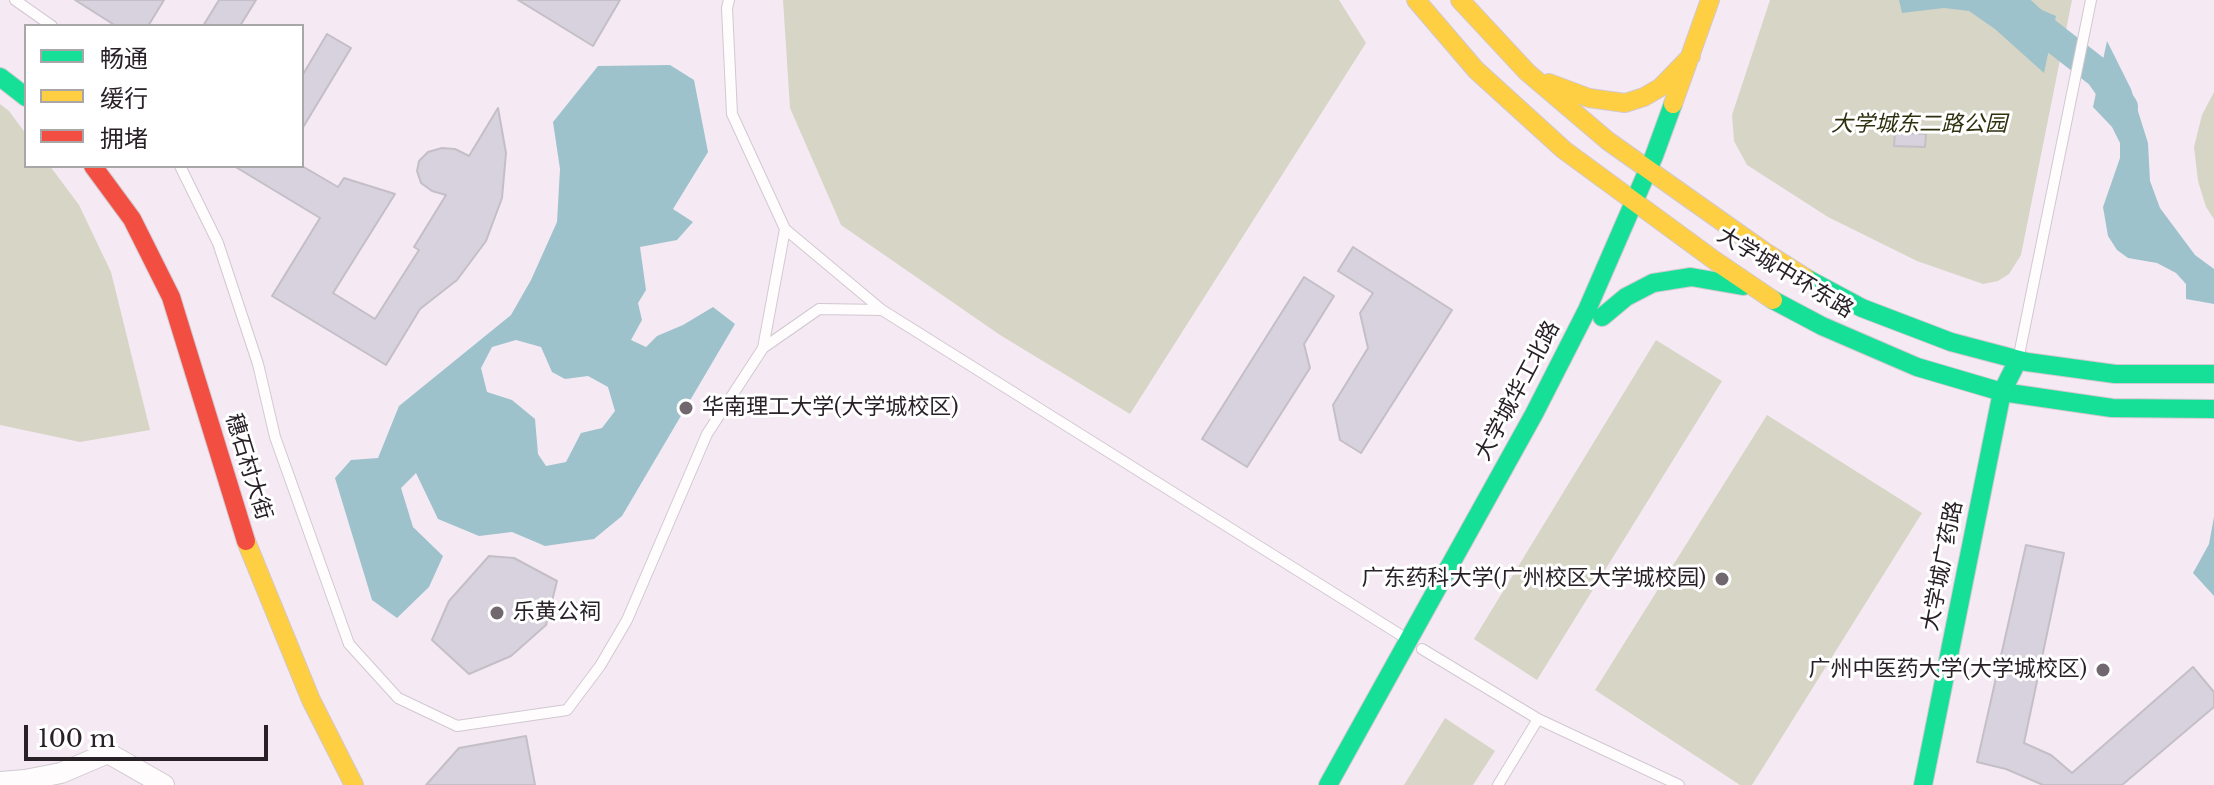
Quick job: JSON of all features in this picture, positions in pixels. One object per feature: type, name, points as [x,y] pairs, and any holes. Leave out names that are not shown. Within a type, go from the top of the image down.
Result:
[{"type":"main road","name":"大学城中环东路","points":[[1416,0],[1476,70],[1519,112],[1587,169],[1758,289],[1848,339],[2014,399],[2112,408],[2214,409]]},
{"type":"main road","name":"大学城中环东路","points":[[1460,0],[1527,72],[1585,123],[1655,176],[1791,269],[1862,308],[1951,342],[2018,360],[2115,374],[2214,374]]},
{"type":"main road","name":"大学城华工北路","points":[[1655,176],[1710,0]]},
{"type":"main road","name":"大学城华工北路","points":[[1328,785],[1554,411],[1602,317],[1641,209],[1697,89],[1727,0]]},
{"type":"main road","points":[[1527,72],[1589,98],[1625,103],[1661,87],[1691,56]]},
{"type":"main road","points":[[0,77],[24,95]]},
{"type":"main road","name":"穗石村大街","points":[[94,168],[132,219],[166,284],[180,321],[230,495],[257,571],[311,700],[354,785]]},
{"type":"main road","name":"大学城华工北路","points":[[1346,785],[1641,209]]},
{"type":"main road","points":[[1602,317],[1638,289],[1672,279],[1714,280],[1758,289]]},
{"type":"main road","name":"大学城广药路","points":[[1923,785],[2014,399],[2018,360]]},
{"type":"main road","name":"大学城广药路","points":[[1941,785],[1984,573]]},
{"type":"street","points":[[0,782],[51,776],[108,753],[164,785]]},
{"type":"lane","points":[[15,0],[49,24]]},
{"type":"lane","points":[[729,0],[732,114],[785,229],[882,310],[1538,719],[1679,785]]},
{"type":"lane","name":"大学城广药路","points":[[2018,360],[2091,0]]},
{"type":"lane","points":[[181,168],[218,243],[258,364],[275,437],[349,644],[398,698],[457,726],[567,710],[600,666],[627,620],[707,434],[763,348],[819,309],[882,310]]},
{"type":"lane","points":[[763,348],[785,229]]},
{"type":"lane","points":[[1498,785],[1538,719]]},
{"type":"green space","points":[[783,0],[1339,0],[1366,43],[1130,414],[1000,335],[841,225],[790,108]]},
{"type":"green space","name":"大学城东二路公园","points":[[1770,0],[2072,0],[2021,255],[2009,274],[1998,281],[1983,284],[1917,261],[1828,217],[1747,165],[1734,141],[1732,115]]},
{"type":"green space","points":[[2214,92],[2214,219],[2206,207],[2198,181],[2194,147],[2202,115]]},
{"type":"green space","points":[[0,104],[24,131],[24,168],[51,168],[79,205],[111,272],[150,430],[80,442],[0,425]]},
{"type":"green space","points":[[1656,340],[1722,381],[1537,680],[1474,639]]},
{"type":"green space","points":[[1767,415],[1922,513],[1752,785],[1740,785],[1595,690]]},
{"type":"green space","points":[[1445,718],[1495,751],[1473,785],[1404,785]]},
{"type":"water","points":[[1899,0],[2026,0],[2030,5],[2056,16],[2044,73],[1995,29],[1969,11],[1944,8],[1902,13]]},
{"type":"water","points":[[2107,41],[2131,89],[2148,143],[2150,181],[2160,208],[2195,255],[2214,269],[2214,304],[2186,299],[2186,284],[2176,273],[2157,263],[2128,258],[2117,250],[2108,236],[2103,207],[2120,158],[2120,143],[2112,127],[2093,107]]},
{"type":"water","points":[[670,65],[694,80],[708,152],[673,209],[693,222],[677,240],[640,247],[646,290],[638,303],[642,320],[631,340],[646,347],[657,336],[713,307],[735,324],[622,516],[594,539],[545,546],[512,532],[479,536],[438,519],[416,473],[401,488],[413,527],[443,556],[429,587],[397,618],[372,600],[335,478],[351,460],[378,458],[399,406],[511,315],[531,280],[557,222],[560,169],[553,122],[598,66]],"holes":[[[516,340],[541,347],[552,372],[565,379],[588,376],[608,387],[615,411],[602,428],[581,433],[566,462],[546,466],[538,454],[535,419],[512,400],[487,392],[481,368],[492,347]]]},
{"type":"water","points":[[2214,517],[2214,596],[2193,573],[2209,544]]},
{"type":"building","points":[[75,0],[164,0],[149,24],[113,24]]},
{"type":"building","points":[[219,0],[256,0],[241,24],[204,24]]},
{"type":"building","points":[[518,0],[620,0],[593,46]]},
{"type":"building","points":[[327,34],[351,48],[304,126],[304,73]]},
{"type":"building","points":[[498,108],[506,153],[502,198],[486,241],[457,280],[420,309],[386,365],[272,296],[320,218],[237,168],[304,167],[338,187],[344,178],[395,194],[333,293],[375,319],[419,250],[414,247],[446,195],[432,191],[421,183],[417,171],[419,161],[428,152],[442,148],[455,149],[469,156]]},
{"type":"building","points":[[1895,133],[1926,134],[1925,147],[1894,146]]},
{"type":"building","points":[[1353,247],[1452,310],[1361,453],[1340,440],[1333,405],[1368,348],[1360,313],[1373,293],[1338,271]]},
{"type":"building","points":[[1304,277],[1334,296],[1304,344],[1310,368],[1247,467],[1202,439]]},
{"type":"building","points":[[2026,545],[2064,553],[2024,743],[2051,755],[2072,773],[2193,667],[2214,692],[2214,707],[2122,785],[2043,785],[2006,769],[1977,762]]},
{"type":"building","name":"乐黄公祠","points":[[489,556],[514,558],[557,581],[546,625],[511,656],[469,674],[432,640],[449,601]]},
{"type":"building","points":[[526,736],[535,785],[426,785],[459,748]]},
{"type":"waterway","points":[[2009,0],[2100,74],[2123,107]]},
{"type":"traffic: fast","points":[[0,77],[24,95]]},
{"type":"traffic: fast","points":[[1328,785],[1534,414],[1587,310],[1654,156],[1673,104]]},
{"type":"traffic: fast","points":[[1602,317],[1626,297],[1653,283],[1691,277],[1743,286]]},
{"type":"traffic: fast","points":[[1806,278],[1862,308],[1951,342],[2027,362],[2115,374],[2214,374]]},
{"type":"traffic: fast","points":[[1773,300],[1822,326],[1917,367],[2002,392],[2112,408],[2214,409]]},
{"type":"traffic: fast","points":[[1923,785],[2002,392],[2018,360]]},
{"type":"traffic: slow","points":[[1416,0],[1476,70],[1564,150],[1773,300]]},
{"type":"traffic: slow","points":[[1460,0],[1527,72],[1608,141],[1806,278]]},
{"type":"traffic: slow","points":[[1673,104],[1710,0]]},
{"type":"traffic: slow","points":[[1549,83],[1589,98],[1625,103],[1661,87],[1691,56]]},
{"type":"traffic: slow","points":[[246,541],[311,700],[354,785]]},
{"type":"traffic: jam","points":[[94,168],[132,219],[171,297],[246,541]]},
{"type":"place","name":"华南理工大学(大学城校区)","points":[[686,408]]},
{"type":"place","name":"广东药科大学(广州校区大学城校园)","points":[[1722,579]]},
{"type":"place","name":"乐黄公祠","points":[[497,613]]},
{"type":"place","name":"广州中医药大学(大学城校区)","points":[[2103,670]]}]
